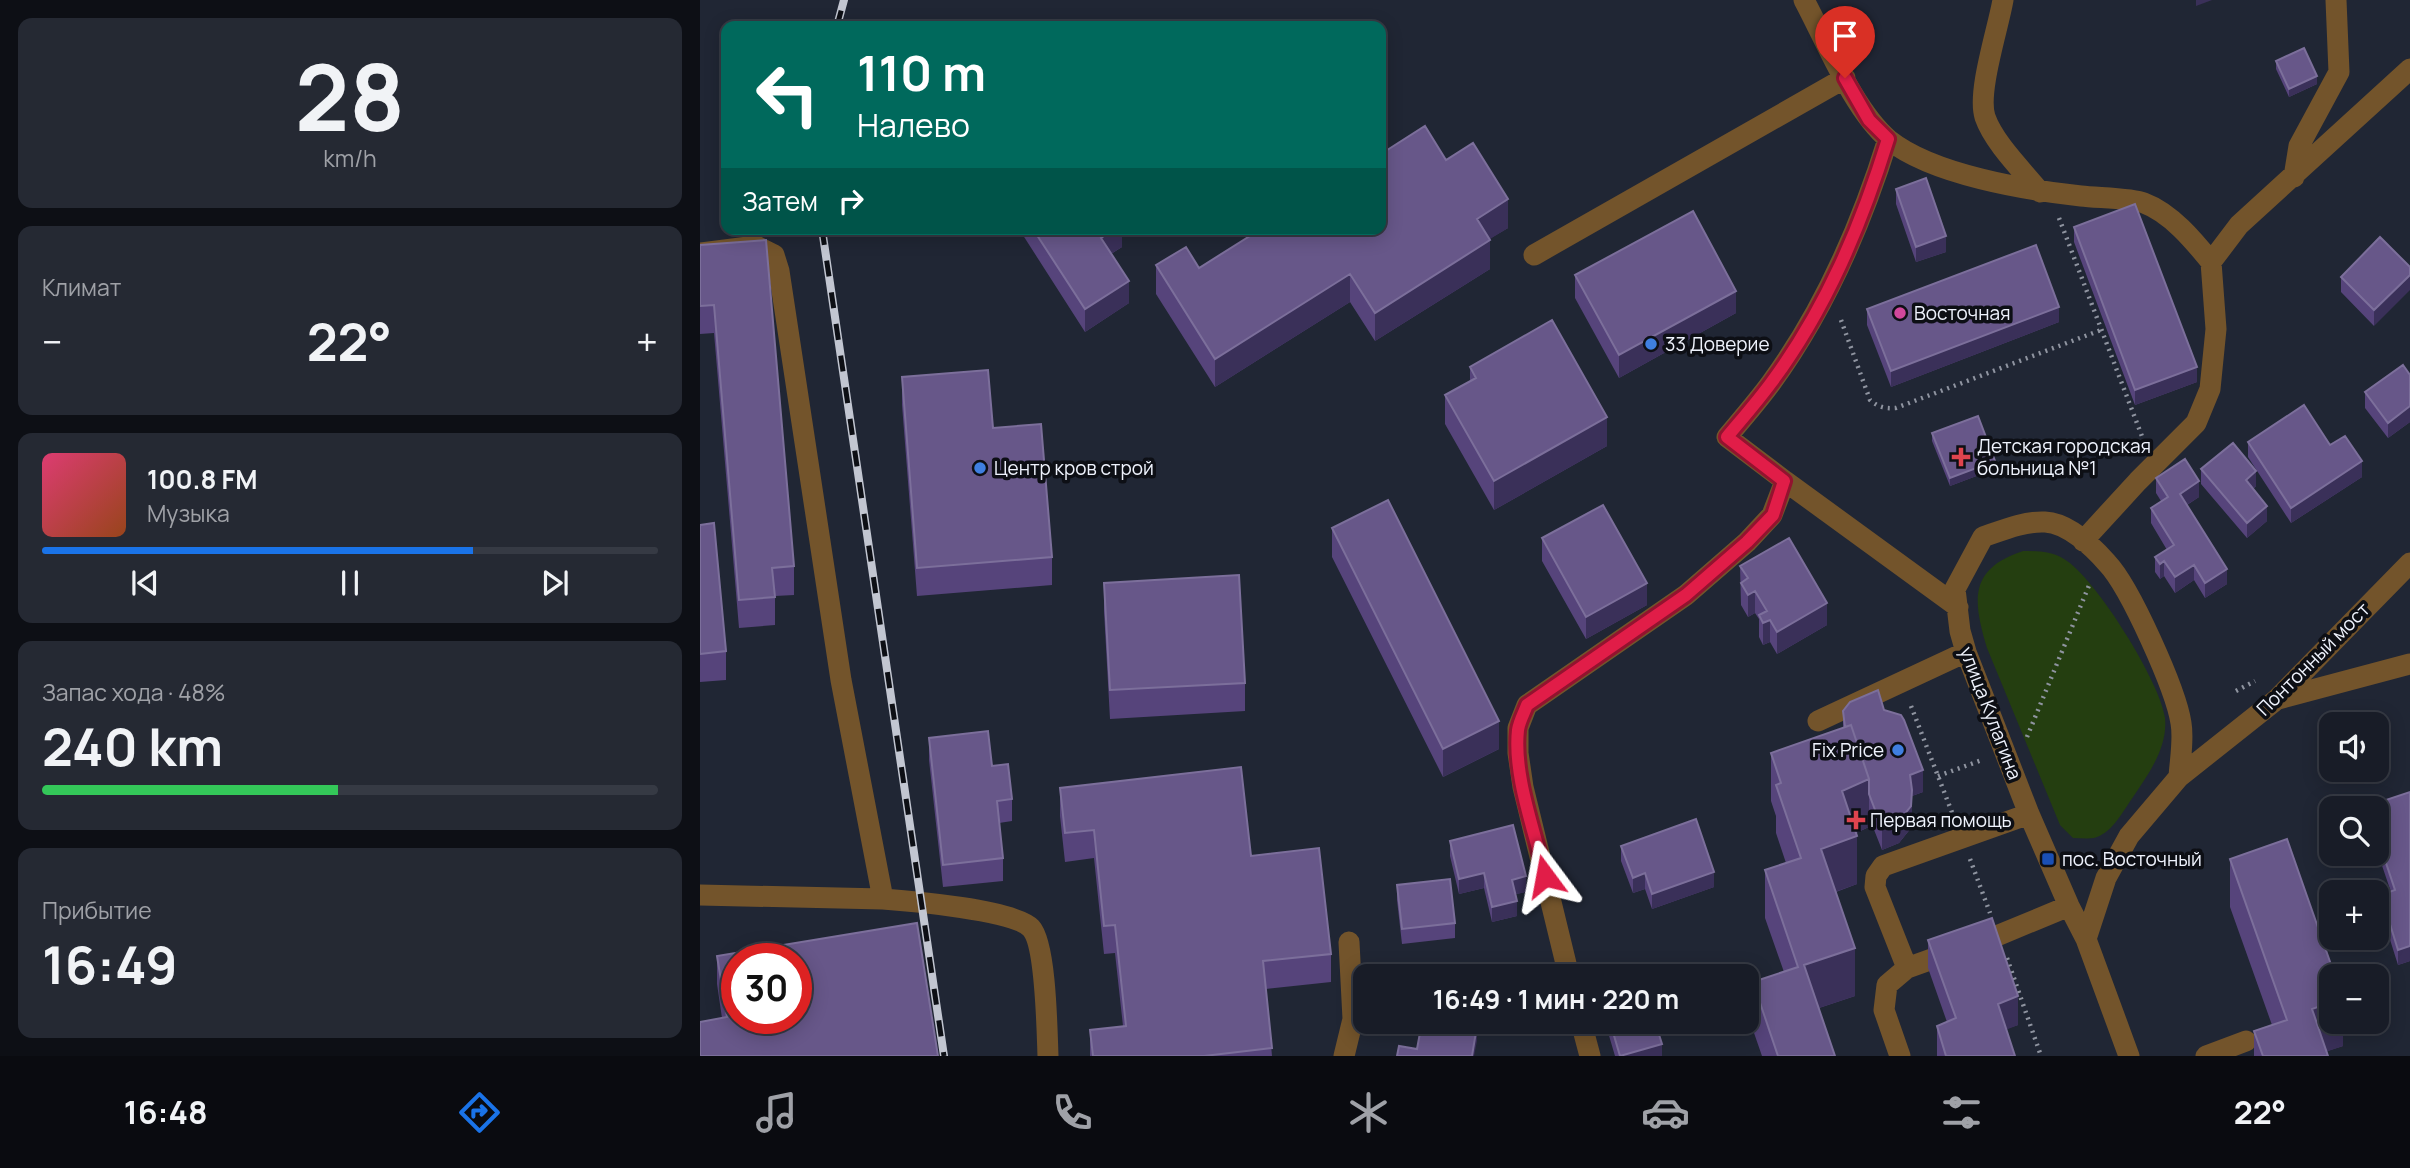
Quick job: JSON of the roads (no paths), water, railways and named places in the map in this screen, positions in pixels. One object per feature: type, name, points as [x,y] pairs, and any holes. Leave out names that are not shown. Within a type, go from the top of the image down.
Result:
[{"type":"street","points":[[1804,0],[1869,120],[1888,139],[1910,155],[1933,166],[2045,192],[2144,203],[2184,229],[2211,262],[2216,329],[2210,389],[2196,423],[2083,541]]},
{"type":"street","points":[[2003,0],[1982,92],[1984,116],[1993,133],[2045,192]]},
{"type":"street","points":[[2294,177],[2299,146],[2339,72],[2336,0]]},
{"type":"street","points":[[2211,262],[2239,225],[2410,69]]},
{"type":"street","points":[[1534,255],[1845,78]]},
{"type":"street","points":[[1888,139],[1870,198],[1829,290],[1771,383],[1727,437],[1958,607]]},
{"type":"street","points":[[700,253],[756,246],[774,255],[777,263],[841,680],[883,899]]},
{"type":"street","points":[[1566,964],[1523,787],[1518,753],[1518,728],[1527,705],[1686,595],[1747,542],[1773,515],[1784,481]]},
{"type":"street","name":"улица Кулагина","points":[[2129,1056],[2086,939],[2068,906],[2029,814],[1960,631],[1955,589],[1983,537],[2014,526],[2047,522],[2065,529],[2083,541],[2108,564],[2119,580],[2167,677],[2182,723],[2179,776]]},
{"type":"street","name":"Понтонный мост","points":[[2179,776],[2276,700],[2410,563]]},
{"type":"street","points":[[1818,721],[1966,652]]},
{"type":"street","points":[[2276,700],[2410,664]]},
{"type":"street","points":[[2086,939],[2106,878],[2129,836],[2179,776]]},
{"type":"street","points":[[1907,968],[1875,887],[1876,876],[1883,866],[2029,814]]},
{"type":"street","points":[[700,895],[883,899],[921,902],[1021,920],[1033,929],[1043,966],[1048,1056]]},
{"type":"street","points":[[1900,1056],[1884,1010],[1886,985],[1907,968],[1999,935],[2068,906]]},
{"type":"street","points":[[1344,1056],[1353,1019],[1349,942]]},
{"type":"street","points":[[1584,1034],[1590,1056]]},
{"type":"street","points":[[2206,1056],[2246,1041]]},
{"type":"railway","points":[[838,21],[844,0]]},
{"type":"railway","points":[[823,235],[944,1056]]},
{"type":"place","name":"Восточная","points":[[1900,313]]},
{"type":"place","name":"33 Доверие","points":[[1651,344]]},
{"type":"place","name":"Детская городская больница №1","points":[[1961,457]]},
{"type":"place","name":"Центр кров строй","points":[[980,468]]},
{"type":"place","name":"Fix Price","points":[[1898,750]]},
{"type":"place","name":"Первая помощь","points":[[1856,820]]},
{"type":"place","name":"пос. Восточный","points":[[2048,859]]}]
